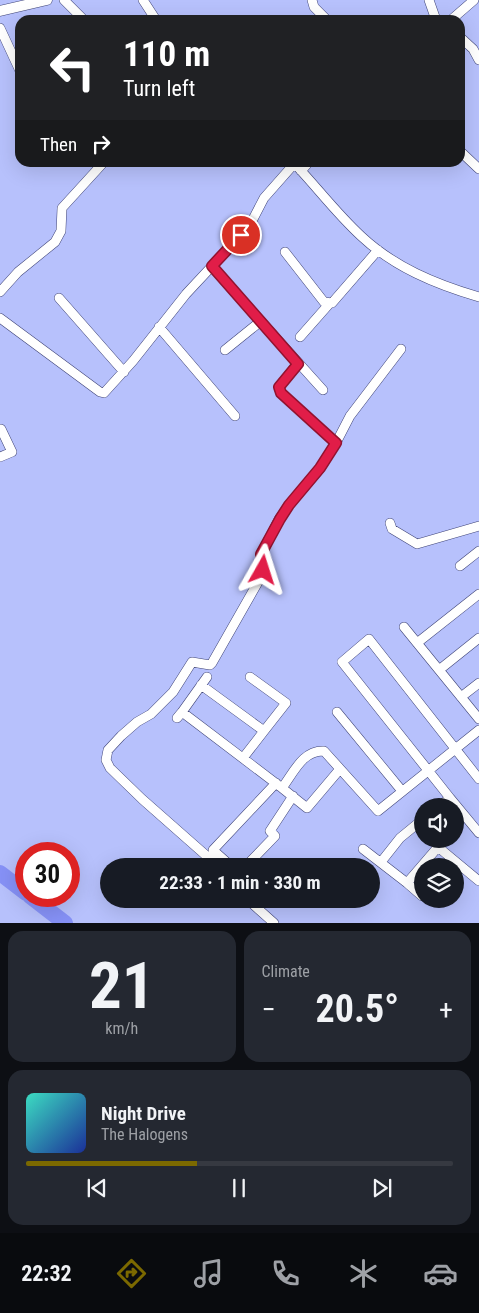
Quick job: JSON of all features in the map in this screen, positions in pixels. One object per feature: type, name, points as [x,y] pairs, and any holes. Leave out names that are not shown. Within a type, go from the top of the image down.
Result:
[{"type":"main road","points":[[0,11],[47,0]]},
{"type":"street","points":[[64,0],[79,15]]},
{"type":"street","points":[[143,0],[153,15]]},
{"type":"street","points":[[312,0],[314,7],[322,15]]},
{"type":"street","points":[[429,0],[434,15]]},
{"type":"street","points":[[457,15],[474,0]]},
{"type":"street","points":[[0,28],[15,60]]},
{"type":"street","points":[[465,42],[479,60]]},
{"type":"street","points":[[465,156],[479,169]]},
{"type":"street","points":[[0,292],[18,272],[55,242],[61,231],[62,208],[99,167]]},
{"type":"street","points":[[0,318],[100,392],[108,390],[159,327],[251,222],[264,198],[295,167]]},
{"type":"street","points":[[297,167],[344,219],[378,250],[414,274],[479,297]]},
{"type":"street","points":[[300,337],[378,250]]},
{"type":"street","points":[[285,252],[324,302],[330,303]]},
{"type":"street","points":[[212,266],[323,390]]},
{"type":"street","points":[[59,298],[124,372]]},
{"type":"street","points":[[225,350],[261,321]]},
{"type":"street","points":[[159,327],[234,416]]},
{"type":"street","points":[[209,858],[110,768],[106,760],[108,750],[136,722],[152,714],[173,692],[192,662],[210,665],[212,663],[262,576],[261,554],[289,505],[320,468],[350,416],[401,349]]},
{"type":"street","points":[[298,364],[281,381],[279,387],[281,393],[336,443]]},
{"type":"street","points":[[0,457],[12,452],[1,429]]},
{"type":"street","points":[[390,523],[392,529],[417,544],[479,526]]},
{"type":"street","points":[[460,566],[479,551]]},
{"type":"street","points":[[417,643],[479,594]]},
{"type":"street","points":[[404,627],[479,719]]},
{"type":"street","points":[[440,670],[479,638]]},
{"type":"street","points":[[450,798],[342,662],[369,639],[479,779]]},
{"type":"street","points":[[206,677],[179,715],[243,758],[307,808],[340,769]]},
{"type":"street","points":[[243,758],[286,702],[250,677]]},
{"type":"street","points":[[461,697],[479,683]]},
{"type":"street","points":[[201,685],[264,731]]},
{"type":"street","points":[[337,712],[402,791]]},
{"type":"street","points":[[222,858],[213,850],[279,785],[306,755],[314,750],[324,751],[378,811],[479,730]]},
{"type":"street","points":[[254,858],[275,836],[270,831],[273,824],[293,796]]},
{"type":"street","points":[[464,815],[479,833]]},
{"type":"street","points":[[414,827],[400,838],[380,862],[414,889]]},
{"type":"street","points":[[407,883],[438,847],[479,881]]},
{"type":"street","points":[[363,849],[375,858]]},
{"type":"street","points":[[257,908],[274,923]]},
{"type":"waterway","points":[[0,873],[15,885]]},
{"type":"waterway","points":[[44,907],[65,923]]},
{"type":"route","points":[[241,235],[212,266],[298,364],[281,381],[279,387],[281,393],[336,443],[320,468],[289,505],[280,519],[261,554],[263,570]]}]
